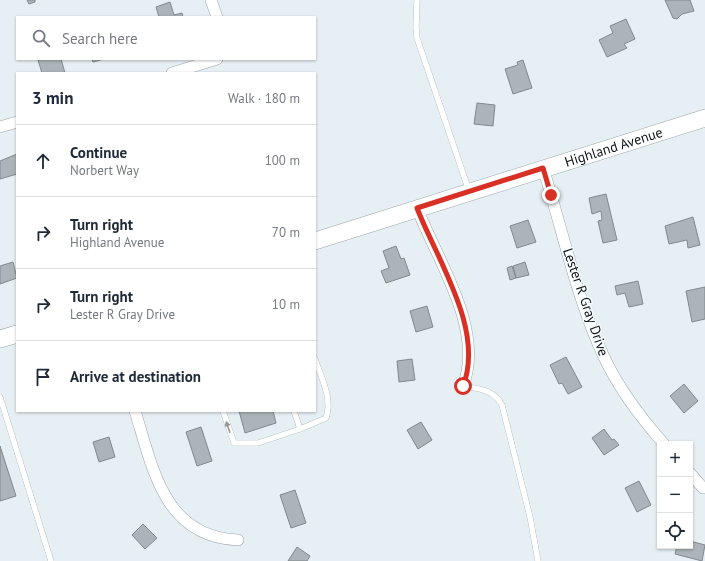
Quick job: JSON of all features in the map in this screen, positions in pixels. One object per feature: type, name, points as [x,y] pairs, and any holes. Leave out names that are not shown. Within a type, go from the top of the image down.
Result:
[{"type":"main road","name":"Highland Avenue","points":[[316,241],[705,118]]},
{"type":"main road","points":[[0,339],[16,334]]},
{"type":"street","points":[[211,0],[217,16]]},
{"type":"street","points":[[175,72],[214,60]]},
{"type":"street","points":[[0,127],[16,122]]},
{"type":"street","name":"Lester R Gray Drive","points":[[543,168],[584,305],[597,341],[623,390],[662,441]]},
{"type":"street","points":[[417,208],[452,284],[463,319],[470,364],[463,386]]},
{"type":"street","points":[[134,412],[156,478],[167,500],[175,511],[204,534],[238,540]]},
{"type":"street","points":[[693,476],[703,488]]},
{"type":"lane","points":[[418,0],[416,27],[417,38],[469,192]]},
{"type":"lane","points":[[223,412],[234,443],[258,443],[300,429],[326,418],[329,410],[328,400],[316,362]]},
{"type":"lane","points":[[463,386],[492,393],[498,397],[502,405],[532,523],[538,561]]},
{"type":"lane","points":[[0,397],[51,561]]},
{"type":"lane","points":[[294,412],[300,429]]},
{"type":"building","points":[[27,0],[35,0],[35,2],[29,4]]},
{"type":"building","points":[[665,0],[690,0],[694,11],[682,14],[677,19],[673,18]]},
{"type":"building","points":[[170,2],[174,15],[182,13],[183,16],[159,16],[156,7]]},
{"type":"building","points":[[626,19],[635,39],[624,44],[627,48],[607,57],[599,40],[613,33],[610,26]]},
{"type":"building","points":[[38,60],[61,60],[65,72],[42,72]]},
{"type":"building","points":[[523,60],[532,88],[513,94],[505,69],[518,65],[517,62]]},
{"type":"building","points":[[477,103],[495,105],[493,126],[474,124]]},
{"type":"building","points":[[16,154],[16,174],[0,179],[0,161]]},
{"type":"building","points":[[606,194],[617,240],[603,243],[598,221],[602,220],[601,211],[592,214],[589,198]]},
{"type":"building","points":[[693,217],[700,245],[688,248],[687,240],[669,244],[665,226]]},
{"type":"building","points":[[528,220],[536,242],[517,248],[510,226]]},
{"type":"building","points":[[396,246],[401,259],[404,258],[410,275],[386,283],[381,271],[389,268],[383,251]]},
{"type":"building","points":[[13,262],[16,278],[0,284],[0,266]]},
{"type":"building","points":[[525,262],[529,275],[516,278],[513,266]]},
{"type":"building","points":[[512,266],[516,278],[510,280],[507,268]]},
{"type":"building","points":[[638,281],[643,304],[629,307],[625,293],[617,295],[615,286]]},
{"type":"building","points":[[705,287],[705,319],[692,322],[686,291]]},
{"type":"building","points":[[427,306],[433,327],[416,332],[410,311]]},
{"type":"building","points":[[566,357],[582,387],[568,394],[562,383],[559,384],[550,365]]},
{"type":"building","points":[[412,359],[415,380],[399,382],[397,361]]},
{"type":"building","points":[[684,384],[698,401],[684,413],[670,396]]},
{"type":"building","points":[[239,412],[273,412],[276,423],[245,433]]},
{"type":"building","points":[[421,422],[432,440],[418,449],[407,430]]},
{"type":"building","points":[[201,427],[212,461],[197,466],[186,432]]},
{"type":"building","points":[[604,429],[612,440],[614,439],[619,445],[604,455],[592,438]]},
{"type":"building","points":[[109,437],[115,457],[99,462],[93,442]]},
{"type":"building","points":[[0,446],[16,496],[0,501]]},
{"type":"building","points":[[639,481],[651,505],[637,512],[625,488]]},
{"type":"building","points":[[295,490],[306,523],[291,528],[280,495]]},
{"type":"building","points":[[143,524],[157,538],[145,549],[132,535]]},
{"type":"building","points":[[693,542],[705,545],[702,561],[675,554],[676,549],[693,549]]},
{"type":"building","points":[[297,547],[310,556],[307,561],[288,561]]},
{"type":"route","points":[[463,386],[470,364],[463,319],[452,284],[429,237],[417,208],[543,168],[551,195]]}]
